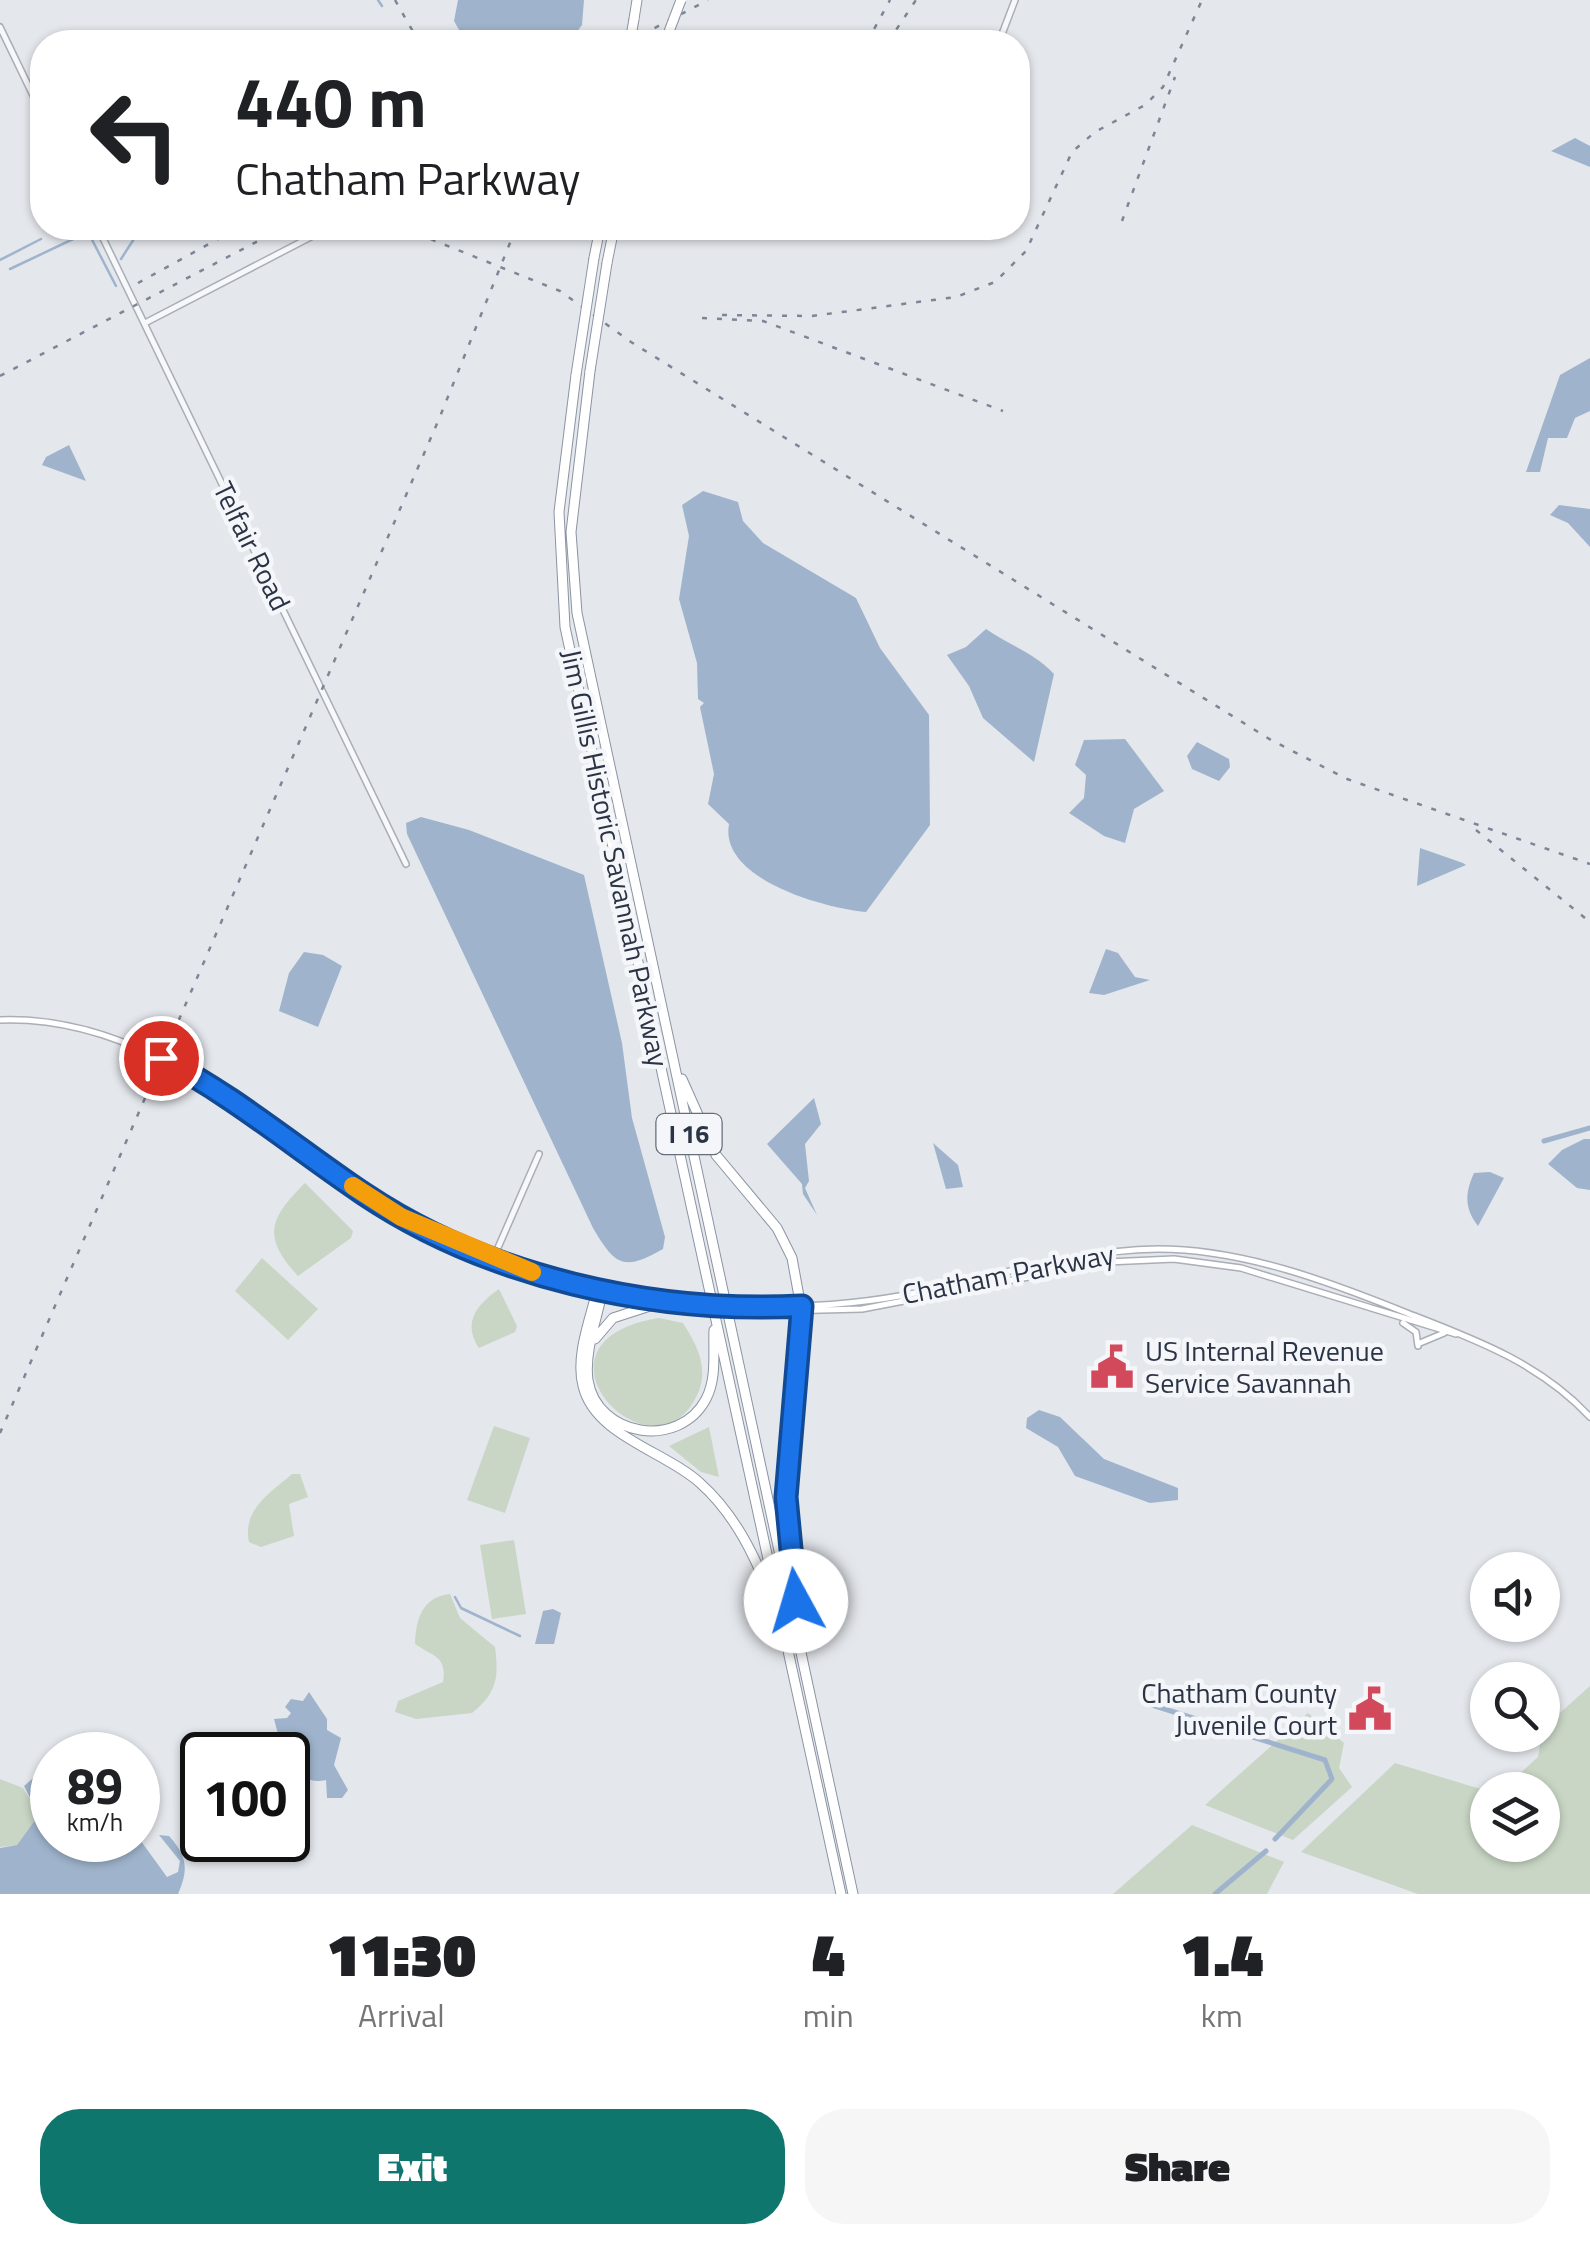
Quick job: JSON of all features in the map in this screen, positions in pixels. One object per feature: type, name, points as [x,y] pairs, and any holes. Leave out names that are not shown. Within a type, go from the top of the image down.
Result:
[{"type":"highway","points":[[632,30],[637,0]]},
{"type":"highway","points":[[670,30],[681,0]]},
{"type":"highway","name":"Jim Gillis Historic Savannah Parkway","points":[[598,240],[559,512],[565,626],[841,1894]]},
{"type":"highway","name":"Jim Gillis Historic Savannah Parkway","points":[[612,240],[573,487],[577,614],[852,1894]]},
{"type":"highway","points":[[669,1038],[704,1136],[784,1240],[802,1310],[786,1518],[799,1638]]},
{"type":"highway","points":[[600,1291],[588,1382],[610,1417],[644,1431],[678,1426],[698,1411],[711,1387],[714,1318]]},
{"type":"highway","points":[[600,1291],[582,1361],[582,1384],[588,1400],[604,1421],[678,1464],[716,1500],[753,1554],[783,1630]]},
{"type":"highway","points":[[590,1355],[595,1340],[613,1318],[653,1305]]},
{"type":"main road","name":"Chatham Parkway","points":[[0,1020],[50,1021],[135,1044],[180,1068],[401,1217],[492,1259],[653,1305],[802,1310],[916,1302],[1106,1262],[1174,1259],[1241,1268],[1446,1333],[1460,1334]]},
{"type":"main road","name":"Chatham Parkway","points":[[802,1310],[864,1302],[1066,1259],[1162,1249],[1218,1254],[1274,1266],[1460,1334],[1528,1365],[1590,1417]]},
{"type":"main road","name":"Chatham Parkway","points":[[600,1291],[692,1306]]},
{"type":"main road","points":[[1391,1316],[1411,1328],[1419,1345],[1446,1333]]},
{"type":"street","points":[[1004,30],[1015,0]]},
{"type":"street","points":[[0,26],[30,89]]},
{"type":"street","name":"Telfair Road","points":[[104,240],[406,864]]},
{"type":"street","points":[[145,323],[305,240]]},
{"type":"street","points":[[492,1259],[539,1154]]},
{"type":"green space","points":[[305,1183],[353,1231],[351,1238],[298,1276],[279,1250],[274,1228],[284,1207]]},
{"type":"green space","points":[[262,1258],[318,1309],[288,1340],[235,1291]]},
{"type":"green space","points":[[499,1289],[517,1326],[515,1332],[479,1348],[472,1330],[474,1315]]},
{"type":"green space","points":[[659,1318],[683,1323],[698,1351],[702,1381],[694,1401],[673,1422],[648,1425],[624,1416],[605,1398],[594,1376],[597,1352],[617,1331]]},
{"type":"green space","points":[[494,1426],[530,1438],[505,1513],[467,1500]]},
{"type":"green space","points":[[709,1427],[719,1477],[701,1472],[669,1446]]},
{"type":"green space","points":[[292,1474],[300,1474],[308,1497],[289,1504],[294,1536],[261,1547],[249,1542],[254,1511]]},
{"type":"green space","points":[[514,1540],[526,1614],[492,1619],[480,1545]]},
{"type":"green space","points":[[450,1594],[460,1618],[495,1647],[497,1667],[491,1691],[472,1713],[416,1719],[395,1712],[398,1701],[443,1682],[441,1662],[415,1644],[422,1611],[433,1600]]},
{"type":"green space","points":[[1590,1686],[1590,1894],[1418,1894],[1301,1852],[1395,1763],[1470,1786],[1470,1862],[1560,1862],[1560,1772],[1522,1772],[1539,1752],[1560,1752],[1560,1713]]},
{"type":"green space","points":[[1308,1713],[1344,1743],[1339,1768],[1352,1787],[1293,1840],[1205,1805]]},
{"type":"green space","points":[[0,1779],[23,1788],[30,1799],[30,1828],[17,1845],[0,1847]]},
{"type":"green space","points":[[1192,1825],[1284,1862],[1267,1894],[1113,1894]]},
{"type":"water","points":[[458,0],[584,0],[578,30],[459,30],[454,21]]},
{"type":"water","points":[[1575,138],[1590,146],[1590,167],[1551,151]]},
{"type":"water","points":[[1590,358],[1590,411],[1575,418],[1567,438],[1548,438],[1540,472],[1526,472],[1560,375]]},
{"type":"water","points":[[69,445],[86,481],[42,465],[46,457]]},
{"type":"water","points":[[703,491],[738,502],[743,521],[763,543],[856,598],[880,648],[929,715],[930,825],[866,912],[801,897],[757,875],[740,860],[730,843],[729,824],[708,804],[714,774],[700,707],[704,703],[698,699],[697,663],[679,599],[689,536],[682,505]]},
{"type":"water","points":[[1559,505],[1590,509],[1590,547],[1568,523],[1550,515]]},
{"type":"water","points":[[986,629],[1054,674],[1034,762],[983,718],[969,686],[947,655],[966,647]]},
{"type":"water","points":[[1125,739],[1164,791],[1134,809],[1125,843],[1104,836],[1069,813],[1084,798],[1086,775],[1075,765],[1084,740]]},
{"type":"water","points":[[1197,742],[1229,759],[1230,767],[1219,781],[1192,769],[1187,756]]},
{"type":"water","points":[[421,817],[469,830],[584,875],[622,1043],[632,1118],[665,1237],[663,1249],[638,1261],[621,1261],[593,1228],[407,834],[406,823]]},
{"type":"water","points":[[1420,848],[1463,863],[1466,865],[1417,886]]},
{"type":"water","points":[[1106,949],[1118,953],[1135,977],[1150,980],[1104,995],[1089,993]]},
{"type":"water","points":[[304,952],[323,955],[342,966],[318,1027],[279,1011],[289,973]]},
{"type":"water","points":[[814,1098],[821,1124],[805,1144],[809,1181],[805,1188],[817,1215],[803,1194],[802,1184],[767,1144]]},
{"type":"water","points":[[1590,1139],[1590,1190],[1577,1188],[1548,1164],[1562,1150]]},
{"type":"water","points":[[933,1143],[958,1165],[963,1187],[946,1189]]},
{"type":"water","points":[[1490,1172],[1504,1178],[1478,1226],[1468,1207],[1469,1187],[1474,1173]]},
{"type":"water","points":[[1039,1410],[1060,1417],[1104,1459],[1178,1488],[1178,1500],[1150,1503],[1075,1476],[1058,1447],[1026,1428],[1027,1418]]},
{"type":"water","points":[[553,1609],[561,1613],[554,1644],[535,1644],[543,1611]]},
{"type":"water","points":[[309,1692],[327,1719],[327,1730],[341,1738],[334,1765],[348,1790],[342,1798],[327,1798],[326,1780],[310,1780],[310,1732],[277,1732],[274,1719],[287,1718],[291,1713],[285,1707],[291,1699],[303,1701]]},
{"type":"water","points":[[30,1827],[30,1862],[156,1862],[167,1877],[178,1872],[180,1861],[184,1863],[184,1877],[178,1894],[0,1894],[0,1848],[17,1845]]},
{"type":"water","points":[[160,1835],[169,1836],[180,1850],[180,1861]]},
{"type":"waterway","points":[[378,0],[382,6]]},
{"type":"waterway","points":[[0,260],[39,240]]},
{"type":"waterway","points":[[10,269],[71,240]]},
{"type":"waterway","points":[[92,240],[116,286]]},
{"type":"waterway","points":[[121,259],[133,240]]},
{"type":"waterway","points":[[1544,1141],[1590,1128]]},
{"type":"waterway","points":[[455,1597],[461,1608],[520,1636]]},
{"type":"waterway","points":[[1152,1705],[1325,1760],[1332,1779],[1275,1839]]},
{"type":"waterway","points":[[1215,1894],[1266,1851]]},
{"type":"railway","points":[[395,0],[412,30]]},
{"type":"railway","points":[[651,30],[708,0]]},
{"type":"railway","points":[[874,30],[890,0]]},
{"type":"railway","points":[[896,30],[916,0]]},
{"type":"railway","points":[[722,315],[812,316],[956,297],[995,282],[1026,251],[1072,152],[1095,132],[1145,105],[1163,87],[1202,0]]},
{"type":"railway","points":[[1122,221],[1175,77]]},
{"type":"railway","points":[[138,283],[216,240]]},
{"type":"railway","points":[[0,376],[260,240]]},
{"type":"railway","points":[[433,240],[560,291],[631,342],[1271,740],[1347,779],[1590,864]]},
{"type":"railway","points":[[0,1433],[439,419],[511,240]]},
{"type":"railway","points":[[702,318],[763,321],[1003,411]]},
{"type":"railway","points":[[1476,830],[1590,922]]},
{"type":"slow traffic","points":[[353,1186],[401,1217],[492,1259],[532,1272]]},
{"type":"place","name":"US Internal Revenue Service Savannah","points":[[1112,1367]]},
{"type":"place","name":"Chatham County Juvenile Court","points":[[1370,1709]]},
{"type":"route","points":[[161,1058],[401,1217],[492,1259],[545,1277],[656,1298],[746,1306],[802,1306],[786,1497],[796,1601]]}]
